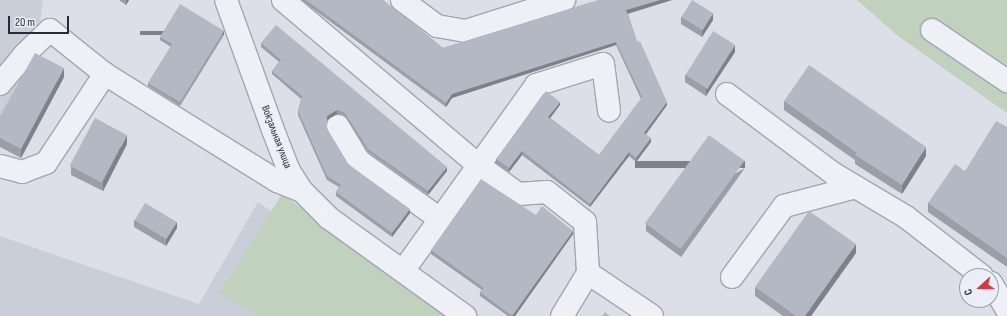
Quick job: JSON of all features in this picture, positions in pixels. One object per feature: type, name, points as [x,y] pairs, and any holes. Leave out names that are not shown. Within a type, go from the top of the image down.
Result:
[{"type":"street","name":"Вокзальная улица","points":[[226,0],[289,171],[302,191],[329,218],[465,316]]},
{"type":"street","points":[[283,0],[478,165],[518,194],[547,192],[584,222],[588,273],[562,316]]},
{"type":"street","points":[[402,0],[437,26],[466,31],[564,0]]},
{"type":"street","points":[[0,84],[24,55],[50,30],[105,74],[276,180],[302,191]]},
{"type":"street","points":[[932,30],[1007,81]]},
{"type":"street","points":[[404,272],[478,165],[536,85],[603,64],[609,111]]},
{"type":"street","points":[[0,166],[22,172],[46,163],[105,74]]},
{"type":"street","points":[[727,94],[834,174],[906,216],[972,268]]},
{"type":"street","points":[[338,126],[359,161],[440,219]]},
{"type":"street","points":[[732,277],[784,206],[856,187]]},
{"type":"street","points":[[588,273],[652,316]]},
{"type":"street","points":[[999,296],[1007,310]]},
{"type":"shaded area","points":[[0,0],[43,0],[37,44],[0,121]]},
{"type":"shaded area","points":[[258,202],[419,316],[0,316],[0,236],[199,304]]},
{"type":"green space","points":[[857,0],[1007,0],[1007,113],[898,36]]},
{"type":"green space","points":[[282,194],[451,316],[258,316],[219,293]]},
{"type":"building","points":[[306,0],[383,0],[443,48],[599,0],[660,0],[626,10],[637,42],[640,41],[667,102],[644,133],[651,138],[636,158],[629,152],[590,204],[522,151],[509,168],[496,159],[546,91],[560,102],[548,117],[599,155],[642,97],[616,42],[452,94],[446,103]]},
{"type":"building","points":[[692,0],[713,13],[703,30],[681,17]]},
{"type":"building","points":[[180,4],[224,31],[180,102],[148,83],[172,44],[160,37]]},
{"type":"building","points":[[276,25],[447,167],[428,191],[368,149],[344,112],[337,110],[327,116],[327,129],[348,164],[410,209],[392,233],[336,192],[341,185],[327,176],[298,111],[302,96],[272,71],[281,60],[261,43]]},
{"type":"building","points":[[713,31],[735,45],[707,89],[685,75]]},
{"type":"building","points":[[35,53],[64,68],[21,149],[0,138],[0,116]]},
{"type":"building","points":[[809,65],[926,147],[902,185],[855,155],[857,153],[784,101]]},
{"type":"building","points":[[95,118],[127,135],[101,183],[70,166]]},
{"type":"building","points":[[996,121],[1007,127],[1007,258],[928,203],[955,164],[965,171]]},
{"type":"building","points":[[709,135],[745,161],[681,249],[645,223]]},
{"type":"building","points":[[481,179],[536,215],[542,206],[573,231],[512,316],[480,292],[484,288],[431,250]]},
{"type":"building","points":[[145,203],[177,222],[166,239],[135,220]]},
{"type":"building","points":[[809,211],[856,244],[805,316],[796,316],[755,287]]},
{"type":"building","points":[[605,312],[610,316],[602,316]]}]
